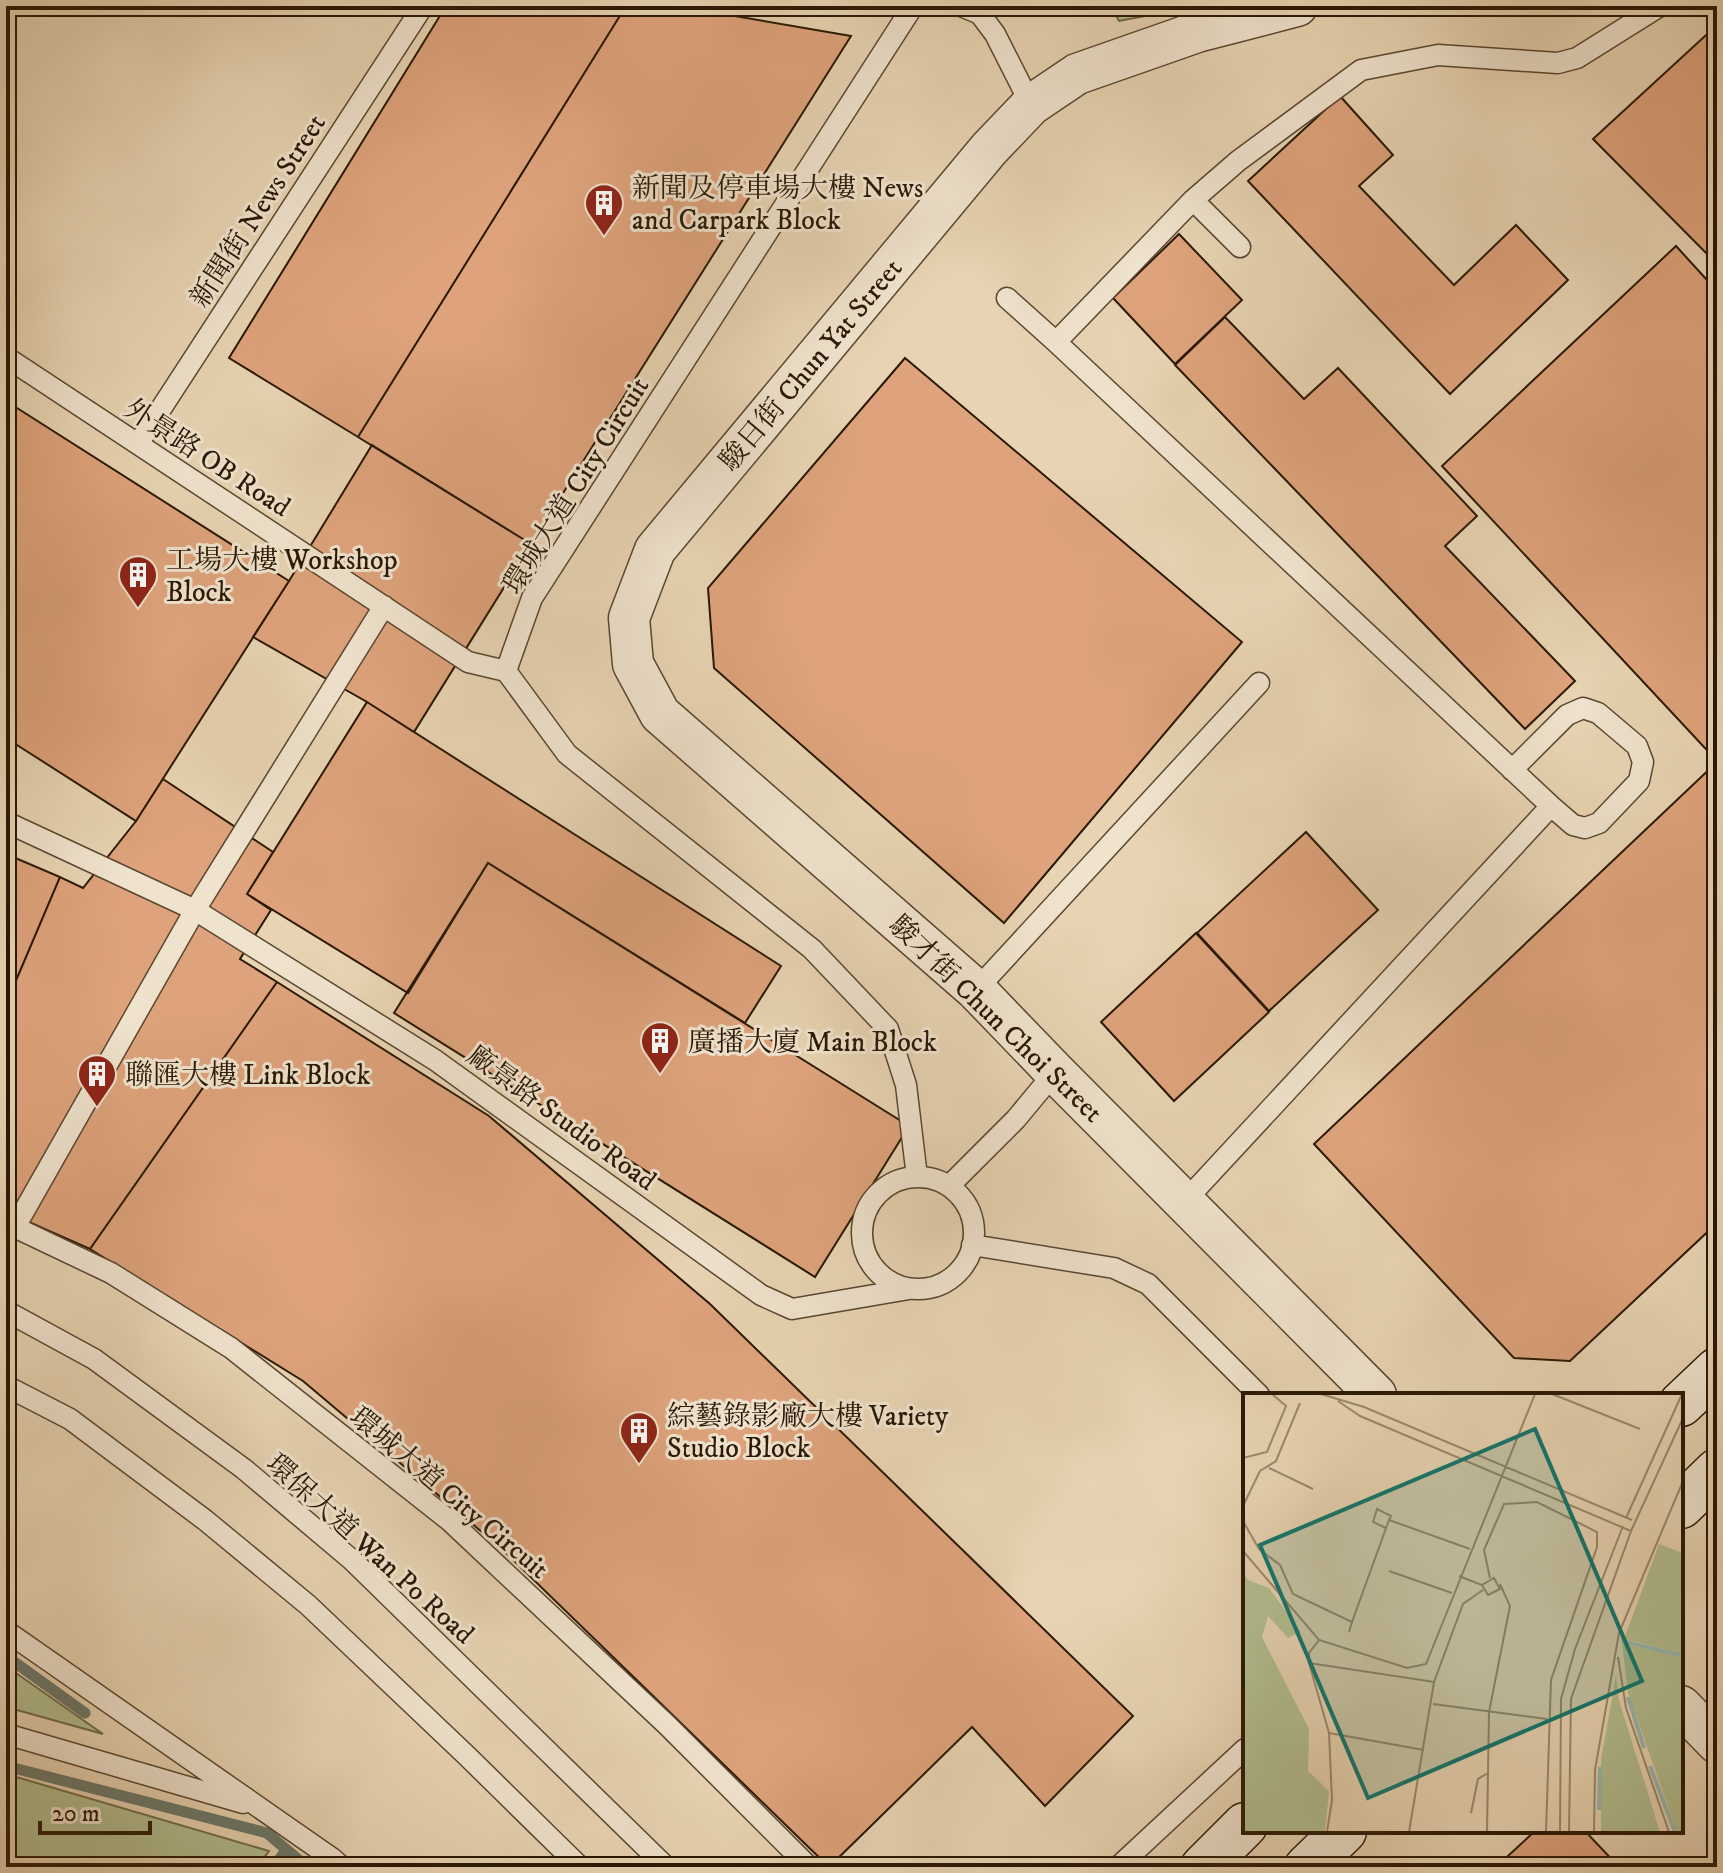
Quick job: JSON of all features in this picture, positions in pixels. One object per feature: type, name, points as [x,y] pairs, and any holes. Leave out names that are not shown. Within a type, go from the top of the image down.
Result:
[{"type":"street","name":"駿日街 Chun Yat Street","points":[[655,550],[989,149],[1031,105],[1077,74],[1197,32],[1297,6]]},
{"type":"street","name":"駿才街 Chun Choi Street","points":[[655,550],[629,618],[633,664],[660,714],[976,990],[1374,1393]]},
{"type":"street","points":[[1683,1402],[1717,1370]]},
{"type":"street","points":[[1683,1504],[1717,1471]]},
{"type":"street","points":[[1683,1708],[1717,1743]]},
{"type":"street","points":[[1203,1867],[1243,1827]]},
{"type":"street","points":[[1307,1867],[1342,1833]]},
{"type":"lane","name":"新聞街 News Street","points":[[138,444],[423,6]]},
{"type":"lane","name":"環城大道 City Circuit","points":[[506,671],[532,598],[913,6]]},
{"type":"lane","points":[[961,6],[980,14],[995,34],[1031,105]]},
{"type":"lane","points":[[1056,342],[1193,200],[1238,161],[1361,70],[1438,55],[1558,63],[1577,58],[1660,6]]},
{"type":"lane","points":[[1193,200],[1240,247]]},
{"type":"lane","points":[[1007,298],[1512,770],[1573,825],[1585,828],[1599,823],[1639,781],[1643,762],[1637,746],[1598,713],[1583,708],[1567,715],[1512,770]]},
{"type":"lane","name":"外景路 OB Road","points":[[6,357],[468,662],[506,671]]},
{"type":"lane","points":[[10,1225],[195,910],[384,606]]},
{"type":"lane","points":[[506,671],[567,754],[812,949],[888,1029],[906,1085],[917,1177]]},
{"type":"lane","points":[[976,990],[1259,683]]},
{"type":"lane","points":[[1184,1202],[1551,806]]},
{"type":"lane","name":"廠景路 Studio Road","points":[[6,822],[195,910],[435,1060],[761,1295],[792,1309],[909,1289]]},
{"type":"lane","points":[[949,1186],[1016,1119],[1055,1072]]},
{"type":"lane","points":[[917,1177],[934,1179],[949,1186],[962,1198],[970,1212],[974,1229],[972,1245],[960,1270],[949,1280],[923,1289],[909,1289],[896,1285],[874,1269],[867,1257],[861,1230],[870,1203],[879,1192],[903,1178],[917,1177]]},
{"type":"lane","name":"環城大道 City Circuit","points":[[10,1225],[111,1273],[231,1348],[450,1521],[667,1725],[809,1867]]},
{"type":"lane","points":[[972,1245],[1114,1268],[1148,1284],[1257,1393]]},
{"type":"lane","name":"環保大道 Wan Po Road","points":[[6,1311],[94,1359],[244,1469],[340,1550],[666,1867]]},
{"type":"lane","points":[[6,1386],[70,1419],[205,1520],[308,1605],[580,1867]]},
{"type":"lane","points":[[6,1631],[342,1867]]},
{"type":"lane","points":[[6,1734],[262,1809]]},
{"type":"lane","points":[[1118,1867],[1243,1751]]},
{"type":"green space","points":[[1111,6],[1199,6],[1119,21]]},
{"type":"green space","points":[[6,1666],[103,1734],[6,1707]]},
{"type":"green space","points":[[6,1774],[269,1851],[257,1867],[6,1867]]},
{"type":"building","points":[[446,6],[626,6],[358,437],[229,358]]},
{"type":"building","name":"新聞及停車場大樓 News and Carpark Block","points":[[626,6],[676,6],[851,36],[531,544],[358,437]]},
{"type":"building","points":[[1717,25],[1717,264],[1593,139]]},
{"type":"building","points":[[1340,96],[1393,155],[1359,186],[1454,285],[1516,225],[1568,280],[1450,394],[1248,181]]},
{"type":"building","points":[[1179,234],[1242,300],[1175,364],[1113,298]]},
{"type":"building","points":[[1676,246],[1717,291],[1717,761],[1442,466]]},
{"type":"building","points":[[1225,317],[1304,399],[1338,368],[1477,516],[1445,546],[1575,681],[1525,729],[1175,365]]},
{"type":"building","points":[[905,358],[1242,642],[1004,923],[714,668],[708,588]]},
{"type":"building","name":"工場大樓 Workshop Block","points":[[6,401],[289,581],[136,821],[6,738]]},
{"type":"building","points":[[372,445],[531,544],[414,732],[253,637]]},
{"type":"building","name":"廣播大廈 Main Block","points":[[367,702],[781,966],[745,1023],[488,863],[408,993],[247,894]]},
{"type":"building","points":[[1717,762],[1717,1223],[1570,1361],[1514,1358],[1314,1144]]},
{"type":"building","name":"聯匯大樓 Link Block","points":[[163,779],[273,852],[247,894],[271,910],[240,959],[277,982],[90,1249],[6,1212],[6,1004],[60,877],[83,888],[136,821]]},
{"type":"building","points":[[1306,832],[1378,910],[1269,1011],[1197,933]]},
{"type":"building","points":[[6,854],[60,877],[6,1004]]},
{"type":"building","name":"廣播大廈 Main Block","points":[[488,863],[909,1126],[815,1277],[394,1013]]},
{"type":"building","points":[[1196,933],[1269,1012],[1174,1101],[1101,1022]]},
{"type":"building","name":"綜藝錄影廠大樓 Variety Studio Block","points":[[277,982],[489,1116],[710,1304],[1133,1716],[1045,1806],[972,1727],[829,1867],[502,1549],[303,1381],[90,1249]]},
{"type":"building","points":[[1533,1833],[1587,1833],[1619,1867],[1496,1867]]},
{"type":"waterway","points":[[6,1656],[85,1713]]},
{"type":"waterway","points":[[6,1766],[267,1833],[307,1867]]},
{"type":"waterway","points":[[274,1867],[286,1850]]},
{"type":"place","name":"新聞及停車場大樓 News and Carpark Block","points":[[604,237]]},
{"type":"place","name":"工場大樓 Workshop Block","points":[[138,609]]},
{"type":"place","name":"廣播大廈 Main Block","points":[[660,1075]]},
{"type":"place","name":"聯匯大樓 Link Block","points":[[97,1108]]},
{"type":"place","name":"綜藝錄影廠大樓 Variety Studio Block","points":[[639,1465]]}]
